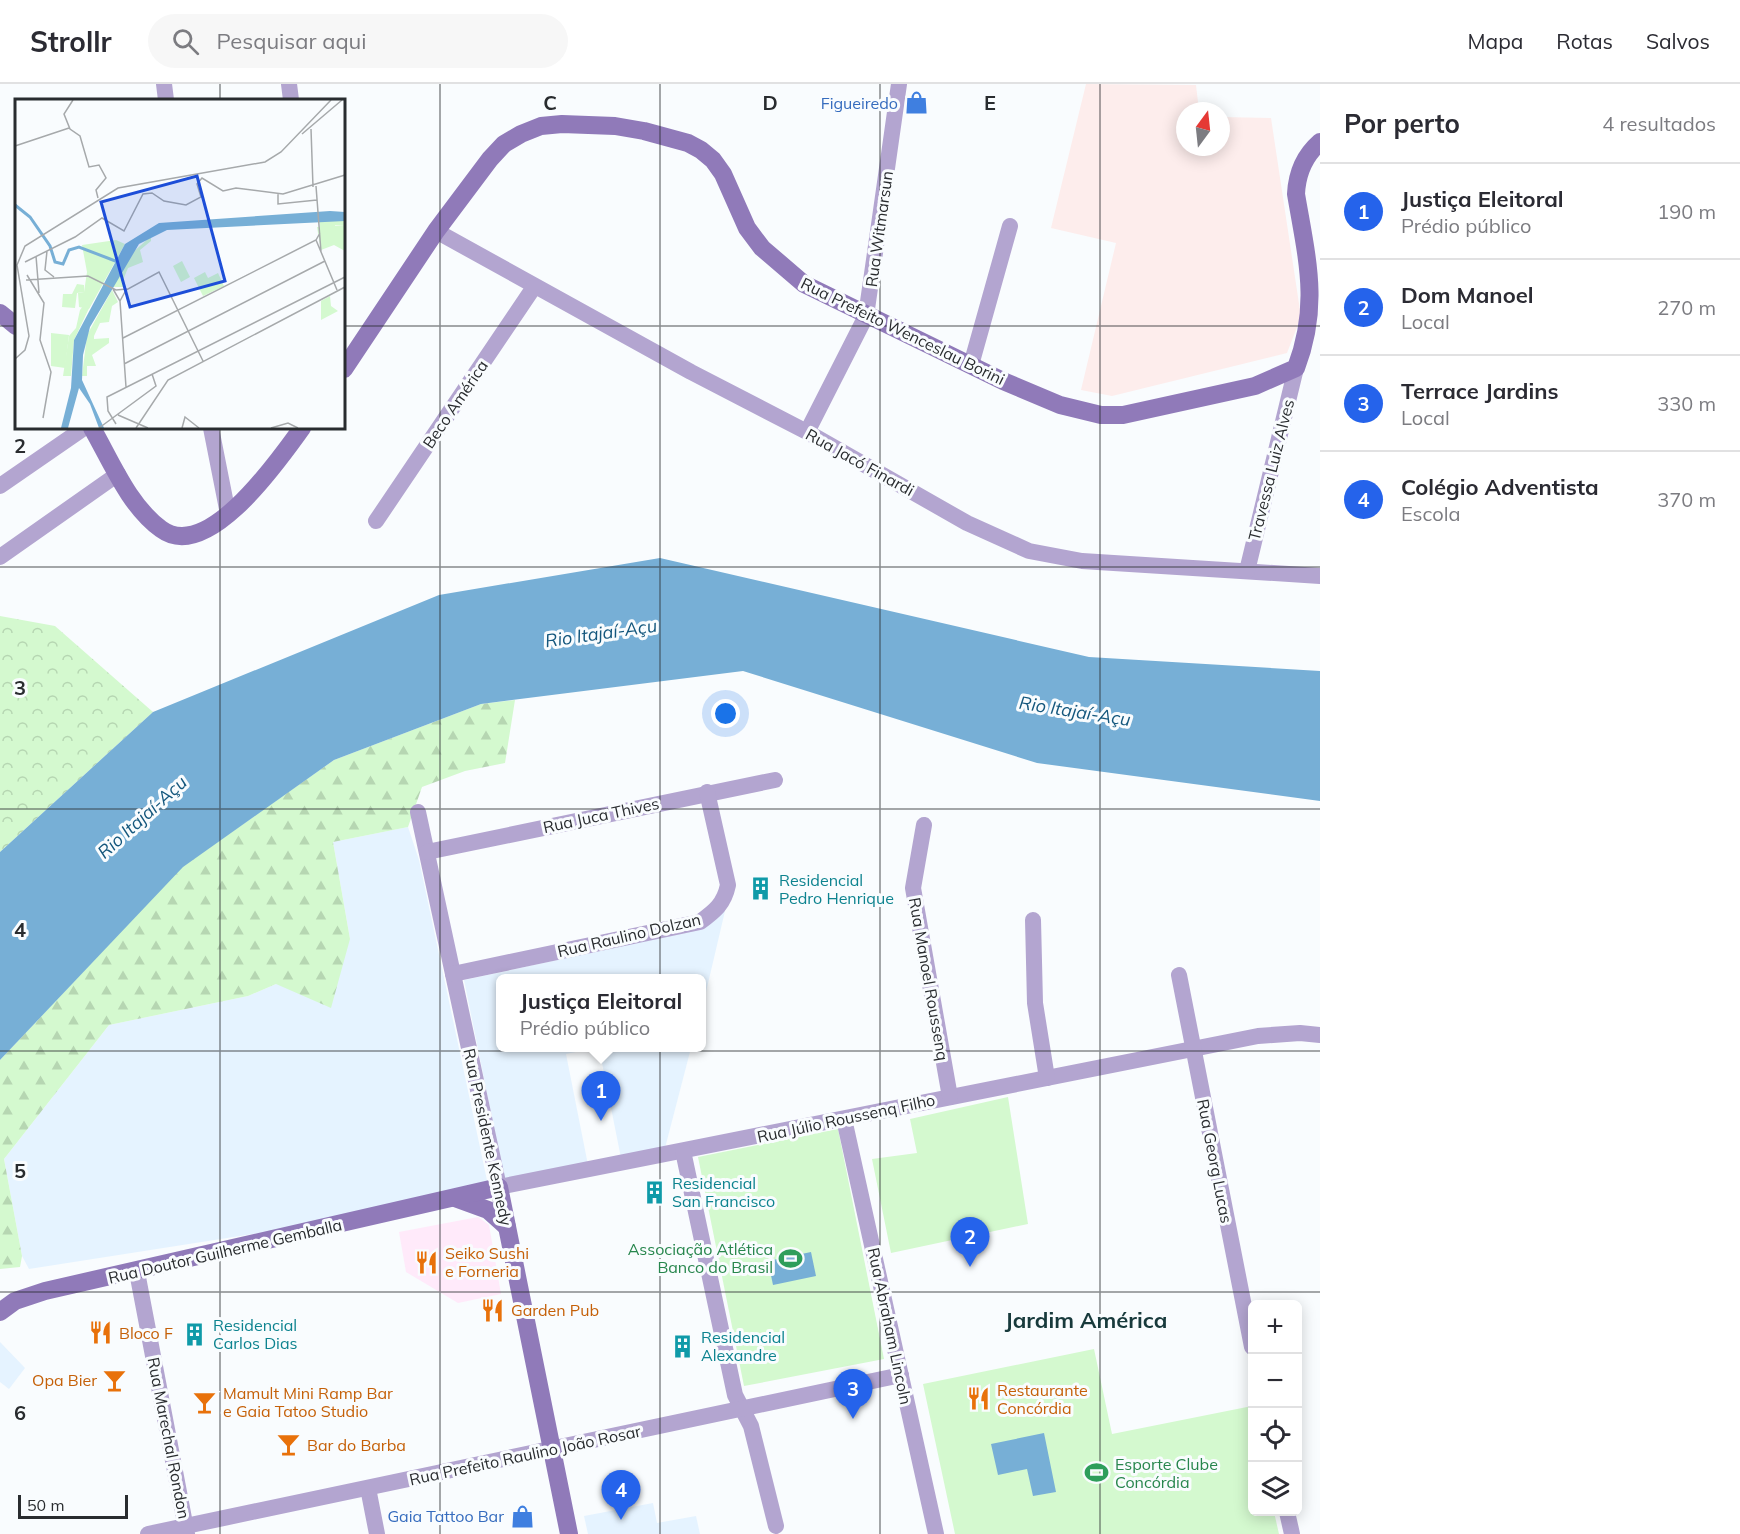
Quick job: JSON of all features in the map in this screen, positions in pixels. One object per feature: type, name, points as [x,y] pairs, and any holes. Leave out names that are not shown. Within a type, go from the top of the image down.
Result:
[{"type":"street","points":[[164,84],[166,99]]},
{"type":"street","points":[[289,84],[291,99]]},
{"type":"street","name":"Rua Witmarsun","points":[[807,432],[866,316],[898,84]]},
{"type":"street","name":"Rua Prefeito Wenceslau Borini","points":[[347,358],[472,179],[504,144],[541,126],[562,124],[615,126],[688,143],[713,160],[723,174],[747,228],[762,248],[804,284],[866,316],[1036,396],[1101,416],[1143,412],[1255,386],[1296,368]]},
{"type":"street","points":[[1296,368],[1309,339],[1314,312],[1296,194],[1297,180],[1305,159],[1320,142]]},
{"type":"street","points":[[971,365],[1010,226]]},
{"type":"street","name":"Rua Jacó Finardi","points":[[436,231],[534,287],[807,432],[968,523],[1029,551],[1082,561],[1320,576]]},
{"type":"street","name":"Beco América","points":[[376,521],[534,287]]},
{"type":"street","points":[[0,313],[15,325]]},
{"type":"street","name":"Travessa Luiz Alves","points":[[1247,571],[1296,368]]},
{"type":"street","points":[[0,486],[83,429]]},
{"type":"street","points":[[93,429],[118,474],[151,520],[163,531],[177,535],[190,534],[228,514],[264,479],[301,429]]},
{"type":"street","points":[[211,429],[228,514]]},
{"type":"street","points":[[0,557],[118,474]]},
{"type":"street","name":"Rua Juca Thives","points":[[427,852],[707,792],[775,780]]},
{"type":"street","name":"Rua Raulino Dolzan","points":[[453,974],[700,922],[718,910],[725,898],[728,885],[707,792]]},
{"type":"street","name":"Rua Presidente Kennedy","points":[[418,812],[499,1187],[569,1534]]},
{"type":"street","name":"Rua Manoel Roussenq","points":[[924,825],[913,888],[950,1097]]},
{"type":"street","points":[[1033,920],[1035,1003],[1047,1078]]},
{"type":"street","name":"Rua Georg Lucas","points":[[1179,975],[1248,1327]]},
{"type":"street","name":"Rua Júlio Roussenq Filho","points":[[499,1187],[1192,1048],[1280,1033],[1320,1035]]},
{"type":"street","name":"Rua Abraham Lincoln","points":[[844,1119],[936,1534]]},
{"type":"street","points":[[683,1151],[735,1395],[751,1426],[776,1526]]},
{"type":"street","name":"Rua Doutor Guilherme Gemballa","points":[[0,1311],[15,1301],[45,1291],[137,1272],[499,1187]]},
{"type":"street","points":[[453,1198],[488,1210],[507,1227]]},
{"type":"street","name":"Rua Marechal Rondon","points":[[137,1272],[186,1530]]},
{"type":"street","points":[[0,1292],[45,1291]]},
{"type":"street","name":"Rua Prefeito Raulino João Rosar","points":[[148,1534],[186,1530],[368,1488],[901,1375]]},
{"type":"street","points":[[368,1488],[377,1534]]},
{"type":"street","points":[[1288,1516],[1292,1534]]},
{"type":"shaded area","points":[[1086,84],[1196,85],[1198,102],[1176,102],[1176,156],[1230,156],[1230,117],[1271,118],[1301,317],[1287,353],[1112,396],[1081,390],[1116,243],[1051,228]]},
{"type":"shaded area","points":[[408,827],[419,860],[488,1185],[279,1230],[29,1269],[22,1256],[4,1159],[109,1025],[248,996],[276,984],[350,939],[333,842]]},
{"type":"shaded area","points":[[725,911],[706,992],[706,974],[496,974],[496,1052],[576,1052],[566,1054],[588,1165],[505,1182],[464,980],[684,933]]},
{"type":"shaded area","points":[[600,1052],[690,1052],[665,1148],[621,1158]]},
{"type":"shaded area","points":[[478,1217],[489,1225],[501,1294],[458,1303],[406,1272],[399,1232]]},
{"type":"shaded area","points":[[0,1342],[25,1368],[9,1389],[0,1382]]},
{"type":"shaded area","points":[[653,1503],[657,1523],[696,1516],[700,1534],[588,1534],[584,1516]]},
{"type":"green space","points":[[0,616],[55,626],[153,712],[0,852]]},
{"type":"green space","points":[[515,700],[505,763],[465,771],[422,787],[408,827],[333,842],[350,939],[331,1008],[276,984],[248,996],[109,1025],[4,1159],[22,1256],[20,1267],[0,1269],[0,1060],[182,867],[334,760],[481,704]]},
{"type":"green space","points":[[1008,1097],[1028,1224],[891,1253],[872,1159],[917,1153],[910,1119]]},
{"type":"green space","name":"Associação Atlética Banco do Brasil","points":[[838,1129],[884,1359],[744,1386],[698,1157]]},
{"type":"green space","name":"Esporte Clube Concórdia","points":[[1094,1349],[1112,1434],[1248,1407],[1248,1516],[1275,1516],[1279,1534],[955,1534],[923,1384]]},
{"type":"water","name":"Rio Itajaí-Açu","points":[[660,558],[1089,657],[1320,671],[1320,801],[1037,763],[743,671],[481,704],[334,760],[183,867],[0,1060],[0,852],[153,712],[439,595]]},
{"type":"water","points":[[811,1252],[816,1276],[773,1285],[768,1261]]},
{"type":"water","points":[[1044,1433],[1056,1492],[1033,1496],[1027,1469],[998,1475],[991,1444]]},
{"type":"place","name":"Figueiredo","points":[[916,103]]},
{"type":"place","name":"Residencial Pedro Henrique","points":[[761,889]]},
{"type":"place","name":"Justiça Eleitoral","points":[[601,1121]]},
{"type":"place","name":"Residencial San Francisco","points":[[654,1192]]},
{"type":"place","name":"Associação Atlética Banco do Brasil","points":[[791,1258]]},
{"type":"place","name":"Seiko Sushi e Forneria","points":[[427,1262]]},
{"type":"place","name":"Dom Manoel","points":[[970,1267]]},
{"type":"place","name":"Garden Pub","points":[[493,1310]]},
{"type":"place","name":"Bloco F","points":[[101,1333]]},
{"type":"place","name":"Residencial Carlos Dias","points":[[195,1334]]},
{"type":"place","name":"Residencial Alexandre","points":[[683,1346]]},
{"type":"place","name":"Opa Bier","points":[[115,1380]]},
{"type":"place","name":"Restaurante Concórdia","points":[[979,1399]]},
{"type":"place","name":"Mamult Mini Ramp Bar e Gaia Tatoo Studio","points":[[205,1402]]},
{"type":"place","name":"Terrace Jardins","points":[[853,1419]]},
{"type":"place","name":"Bar do Barba","points":[[289,1445]]},
{"type":"place","name":"Esporte Clube Concórdia","points":[[1097,1473]]},
{"type":"place","name":"Gaia Tattoo Bar","points":[[522,1516]]},
{"type":"place","name":"Colégio Adventista","points":[[621,1520]]},
{"type":"district","name":"Jardim América","points":[[1086,1320]]}]
